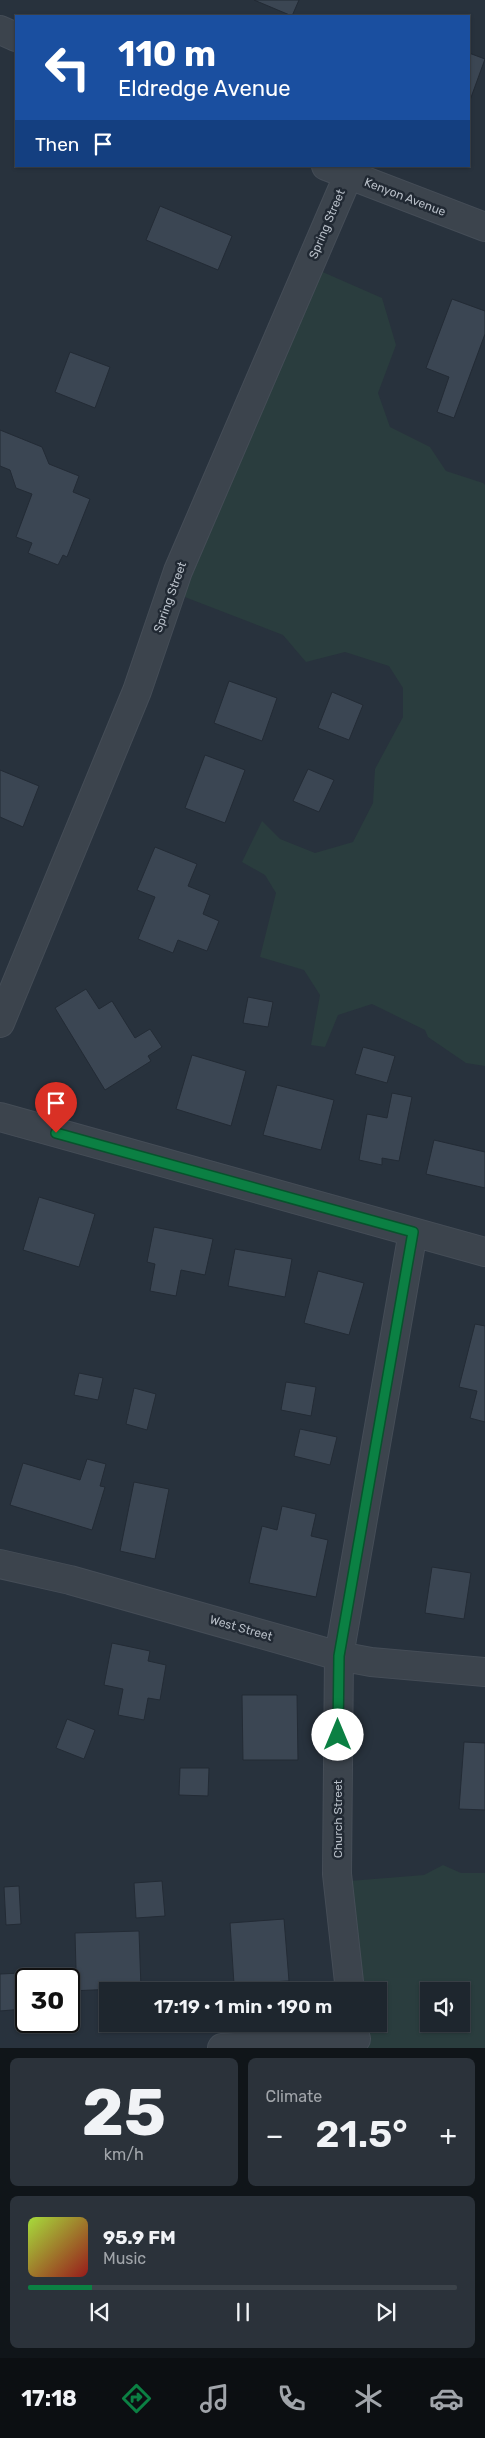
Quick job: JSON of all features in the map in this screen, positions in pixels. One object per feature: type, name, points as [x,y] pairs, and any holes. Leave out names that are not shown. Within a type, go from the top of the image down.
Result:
[{"type":"street","points":[[0,30],[15,37]]},
{"type":"street","name":"Kenyon Avenue","points":[[337,171],[485,227]]},
{"type":"street","name":"Spring Street","points":[[0,1023],[137,691],[178,571],[337,171]]},
{"type":"street","points":[[0,1117],[485,1252]]},
{"type":"street","name":"Church Street","points":[[349,1982],[337,1874],[339,1656],[413,1232]]},
{"type":"street","name":"West Street","points":[[0,1564],[70,1580],[339,1656],[371,1662],[485,1672]]},
{"type":"street","points":[[222,2048],[355,2037]]},
{"type":"shaded area","points":[[309,266],[382,298],[396,345],[378,393],[390,427],[430,447],[446,471],[485,485],[485,1066],[466,1063],[428,1037],[425,1030],[372,1004],[338,1015],[325,1047],[311,1045],[320,995],[304,970],[260,957],[276,893],[265,875],[242,862],[262,821],[280,839],[315,853],[353,842],[373,803],[375,769],[403,717],[403,688],[389,666],[345,652],[306,662],[283,635],[177,594]]},
{"type":"shaded area","points":[[443,1865],[461,1873],[485,1873],[485,2048],[351,2048],[350,2032],[387,2032],[387,1982],[344,1982],[337,1882],[424,1875]]},
{"type":"building","points":[[254,0],[299,0],[292,15]]},
{"type":"building","points":[[470,53],[485,59],[470,100]]},
{"type":"building","points":[[160,206],[232,236],[218,270],[146,240]]},
{"type":"building","points":[[452,299],[485,311],[485,334],[454,418],[437,412],[449,377],[426,368]]},
{"type":"building","points":[[70,352],[110,367],[95,408],[55,392]]},
{"type":"building","points":[[0,430],[42,447],[49,464],[79,476],[73,492],[90,499],[67,557],[63,555],[58,565],[28,553],[32,543],[16,537],[32,494],[16,488],[10,470],[0,466]]},
{"type":"building","points":[[229,681],[277,698],[262,741],[214,723]]},
{"type":"building","points":[[332,692],[363,705],[349,740],[318,728]]},
{"type":"building","points":[[205,755],[245,770],[225,823],[185,808]]},
{"type":"building","points":[[308,769],[334,780],[319,812],[293,801]]},
{"type":"building","points":[[0,770],[39,786],[23,827],[0,817]]},
{"type":"building","points":[[155,847],[197,864],[188,886],[210,895],[203,914],[219,921],[207,951],[178,940],[173,953],[138,939],[155,897],[137,890]]},
{"type":"building","points":[[86,989],[99,1009],[112,1001],[135,1038],[150,1029],[162,1047],[148,1056],[151,1061],[105,1090],[55,1008]]},
{"type":"building","points":[[248,997],[273,1002],[268,1027],[243,1023]]},
{"type":"building","points":[[363,1047],[395,1056],[387,1083],[355,1074]]},
{"type":"building","points":[[192,1055],[246,1071],[231,1126],[176,1109]]},
{"type":"building","points":[[277,1085],[334,1100],[321,1150],[263,1135]]},
{"type":"building","points":[[392,1093],[412,1097],[399,1161],[382,1158],[382,1165],[359,1160],[367,1114],[387,1118]]},
{"type":"building","points":[[434,1140],[485,1152],[485,1188],[426,1174]]},
{"type":"building","points":[[39,1197],[95,1214],[79,1267],[23,1250]]},
{"type":"building","points":[[154,1227],[213,1239],[205,1275],[181,1270],[176,1296],[150,1291],[155,1264],[147,1262]]},
{"type":"building","points":[[235,1249],[292,1259],[285,1297],[228,1286]]},
{"type":"building","points":[[318,1271],[364,1283],[349,1335],[304,1323]]},
{"type":"building","points":[[475,1324],[485,1326],[485,1422],[470,1418],[477,1391],[459,1387]]},
{"type":"building","points":[[79,1373],[103,1378],[98,1400],[74,1395]]},
{"type":"building","points":[[286,1382],[316,1387],[311,1416],[281,1410]]},
{"type":"building","points":[[134,1388],[156,1394],[147,1430],[126,1424]]},
{"type":"building","points":[[300,1429],[337,1437],[330,1465],[294,1456]]},
{"type":"building","points":[[87,1459],[106,1464],[100,1486],[105,1487],[92,1530],[10,1505],[23,1463],[80,1480]]},
{"type":"building","points":[[134,1482],[169,1489],[155,1559],[120,1551]]},
{"type":"building","points":[[282,1506],[316,1514],[311,1536],[328,1540],[316,1597],[249,1583],[262,1526],[277,1530]]},
{"type":"building","points":[[432,1567],[471,1573],[464,1619],[425,1613]]},
{"type":"building","points":[[112,1643],[150,1651],[148,1661],[166,1665],[160,1700],[148,1698],[144,1720],[118,1715],[123,1689],[104,1685]]},
{"type":"building","points":[[242,1695],[297,1695],[298,1760],[243,1760]]},
{"type":"building","points":[[67,1719],[95,1730],[84,1759],[56,1748]]},
{"type":"building","points":[[464,1742],[485,1743],[485,1810],[459,1809]]},
{"type":"building","points":[[180,1768],[209,1768],[208,1796],[179,1795]]},
{"type":"building","points":[[162,1881],[165,1916],[136,1918],[134,1883]]},
{"type":"building","points":[[19,1886],[21,1924],[6,1925],[4,1887]]},
{"type":"building","points":[[284,1919],[289,1981],[234,1982],[230,1923]]},
{"type":"building","points":[[139,1931],[141,1982],[99,1982],[99,1990],[80,1991],[80,1968],[76,1968],[75,1933]]},
{"type":"building","points":[[15,1973],[15,2010],[0,2011],[0,1974]]},
{"type":"route","points":[[56,1133],[413,1232],[339,1656],[338,1735]]}]
